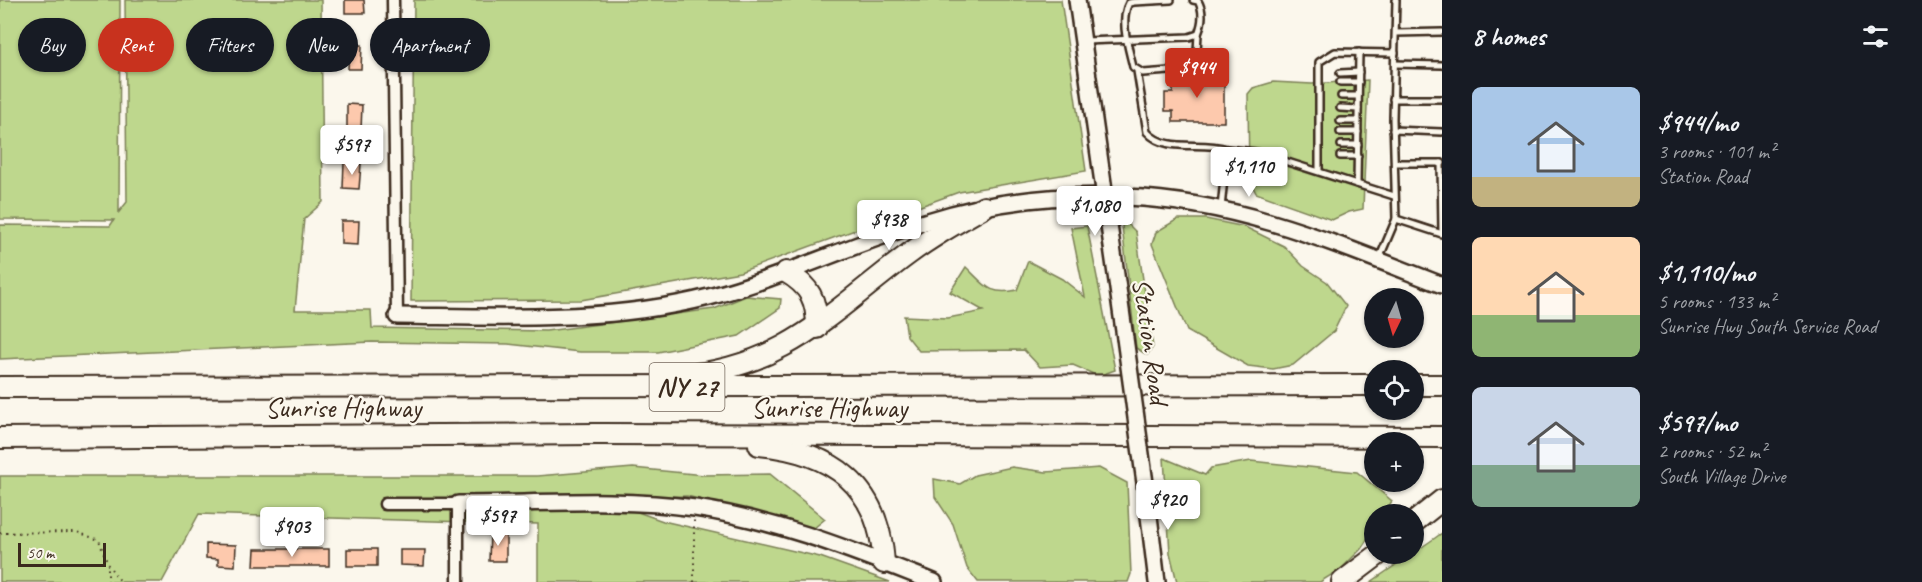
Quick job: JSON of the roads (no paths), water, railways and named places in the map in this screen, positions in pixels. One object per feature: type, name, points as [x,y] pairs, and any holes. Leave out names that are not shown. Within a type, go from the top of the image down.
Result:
[{"type":"highway","points":[[541,387],[630,376],[679,376],[723,370],[761,359],[817,328],[924,243],[984,207]]},
{"type":"highway","points":[[786,272],[800,280],[813,296],[817,328]]},
{"type":"highway","name":"Sunrise Highway","points":[[0,387],[1364,385]]},
{"type":"highway","points":[[1424,385],[1442,385]]},
{"type":"highway","points":[[597,434],[761,445],[794,452],[826,463],[851,481],[869,503],[880,531],[884,562]]},
{"type":"highway","name":"Sunrise Highway","points":[[0,438],[597,434],[1442,437]]},
{"type":"highway","points":[[1424,515],[1442,500]]},
{"type":"highway","points":[[1342,582],[1366,564]]},
{"type":"street","points":[[393,0],[397,316],[538,317],[611,314],[708,297],[786,272],[911,226],[984,207],[1032,200],[1107,197],[1168,200],[1221,208],[1305,231],[1442,285]]},
{"type":"street","name":"Station Road","points":[[1077,0],[1107,197],[1157,582]]},
{"type":"street","points":[[385,504],[637,504],[694,508],[762,521],[884,562],[934,582]]},
{"type":"street","points":[[458,504],[458,582]]},
{"type":"lane","points":[[1171,0],[1129,3],[1125,9],[1133,67],[1137,71],[1143,73],[1196,69],[1202,7],[1198,1],[1193,0]]},
{"type":"lane","points":[[1378,260],[1396,219],[1393,99],[1396,0]]},
{"type":"lane","points":[[1396,33],[1442,33]]},
{"type":"lane","points":[[1083,41],[1189,38],[1198,34]]},
{"type":"lane","points":[[1319,171],[1319,62],[1335,52],[1395,53]]},
{"type":"lane","points":[[1357,184],[1359,52]]},
{"type":"lane","points":[[1395,64],[1442,65]]},
{"type":"lane","points":[[1137,71],[1147,132],[1163,144],[1256,152],[1394,196]]},
{"type":"lane","points":[[1319,72],[1328,72]]},
{"type":"lane","points":[[1340,73],[1359,72]]},
{"type":"lane","points":[[1319,81],[1327,81]]},
{"type":"lane","points":[[1340,82],[1359,82]]},
{"type":"lane","points":[[1319,95],[1328,95]]},
{"type":"lane","points":[[1341,96],[1358,96]]},
{"type":"lane","points":[[1393,99],[1442,99]]},
{"type":"lane","points":[[1319,108],[1328,108]]},
{"type":"lane","points":[[1340,108],[1358,108]]},
{"type":"lane","points":[[1319,121],[1328,121]]},
{"type":"lane","points":[[1340,121],[1358,121]]},
{"type":"lane","points":[[1393,130],[1442,132]]},
{"type":"lane","points":[[1319,131],[1328,131]]},
{"type":"lane","points":[[1341,132],[1358,132]]},
{"type":"lane","points":[[1319,145],[1328,145]]},
{"type":"lane","points":[[1341,145],[1358,146]]},
{"type":"lane","points":[[1221,208],[1227,149]]},
{"type":"lane","points":[[1319,156],[1328,156]]},
{"type":"lane","points":[[1340,156],[1358,156]]},
{"type":"lane","points":[[1395,163],[1442,163],[1442,234],[1396,219]]}]
